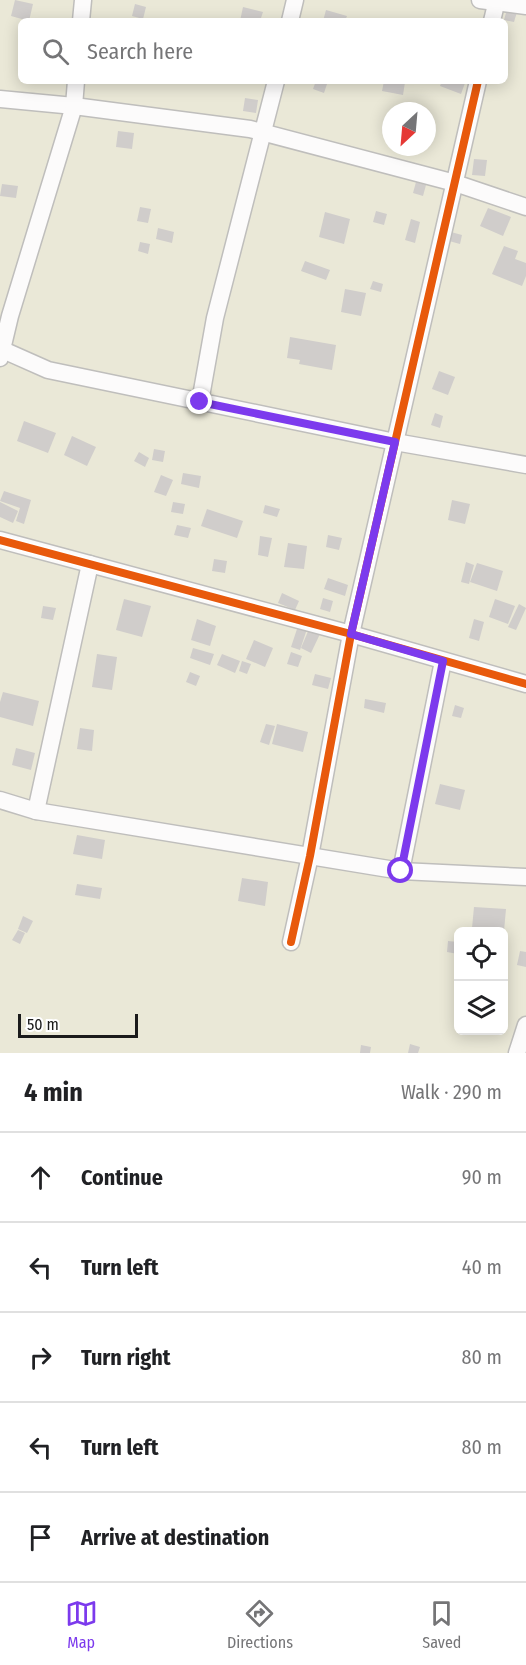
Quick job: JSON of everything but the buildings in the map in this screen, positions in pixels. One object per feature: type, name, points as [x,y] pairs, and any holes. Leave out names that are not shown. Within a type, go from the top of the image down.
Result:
[{"type":"street","points":[[81,18],[83,0]]},
{"type":"street","points":[[291,18],[295,0]]},
{"type":"street","points":[[492,18],[491,1],[526,6]]},
{"type":"street","points":[[76,84],[74,106],[5,315],[1,354],[48,370],[395,442],[526,465]]},
{"type":"street","points":[[200,402],[215,318],[275,84]]},
{"type":"street","points":[[291,942],[310,856],[351,634],[477,84]]},
{"type":"street","points":[[0,99],[74,106],[250,129],[455,183],[526,207]]},
{"type":"street","points":[[0,540],[351,634],[443,661],[526,681]]},
{"type":"street","points":[[36,811],[90,564]]},
{"type":"street","points":[[401,871],[443,661]]},
{"type":"street","points":[[0,800],[36,811],[401,871],[526,877]]},
{"type":"street","points":[[517,1053],[526,1025]]},
{"type":"shaded area","points":[[0,0],[526,0],[526,1053],[0,1053]]},
{"type":"cycle path","points":[[291,942],[310,856],[351,634],[477,84]]},
{"type":"cycle path","points":[[0,540],[351,634],[526,684]]},
{"type":"route","points":[[200,402],[395,442],[351,634],[443,661],[401,871]]}]
